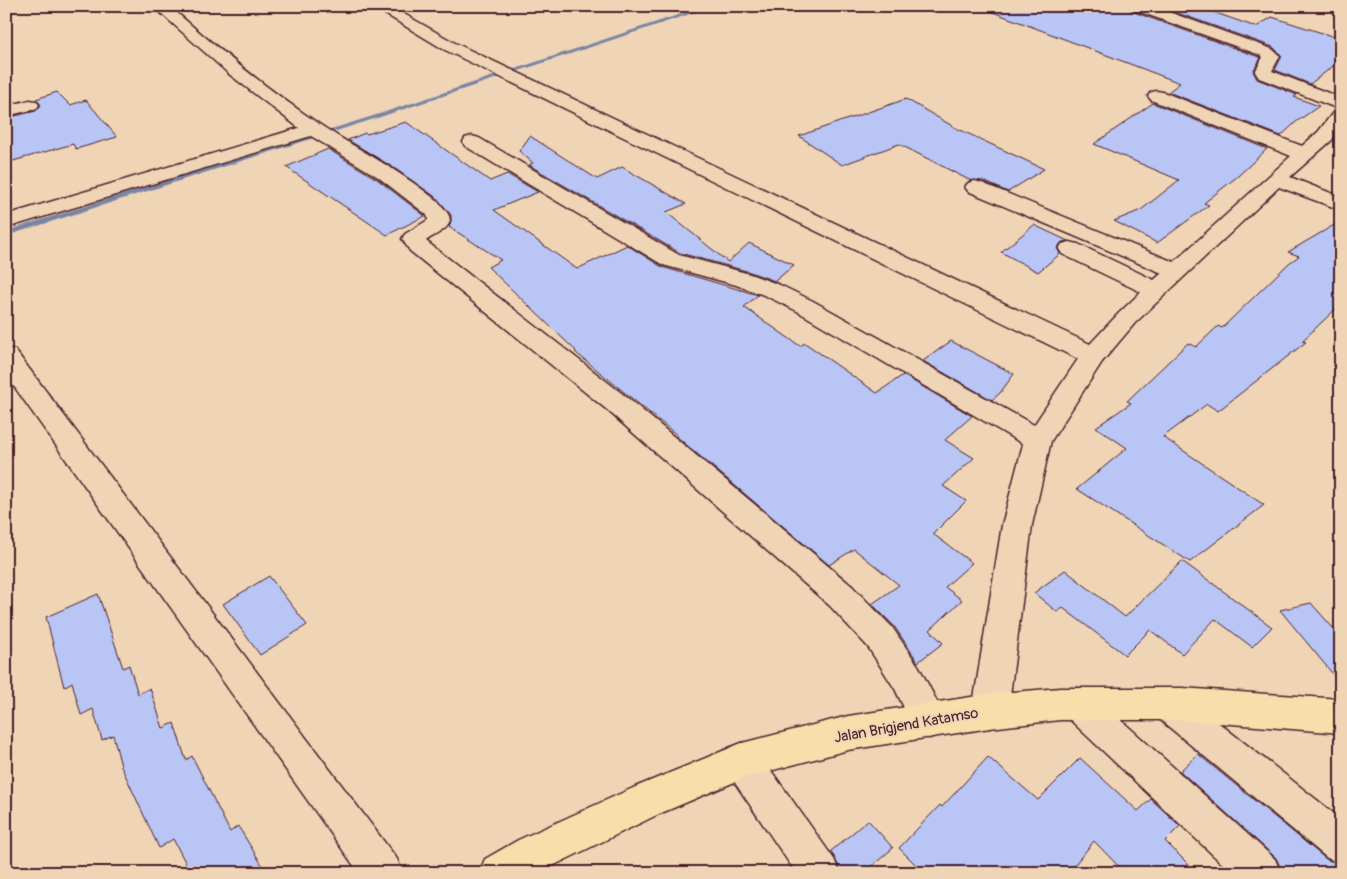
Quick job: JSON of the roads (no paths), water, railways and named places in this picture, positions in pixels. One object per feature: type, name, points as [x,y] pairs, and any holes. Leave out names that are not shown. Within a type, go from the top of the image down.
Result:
[{"type":"highway","name":"Jalan Brigjend Katamso","points":[[499,873],[532,854],[646,801],[742,761],[848,733],[990,711],[1060,704],[1169,705],[1314,712],[1341,716]]},
{"type":"street","points":[[160,6],[225,62],[314,129],[390,176],[435,211],[439,216],[439,223],[412,239],[418,246],[615,402],[841,596],[880,637],[907,678],[929,721]]},
{"type":"street","points":[[379,6],[397,18],[467,54],[1093,356]]},
{"type":"street","points":[[990,711],[1017,525],[1038,440],[1093,356],[1127,318],[1276,179],[1326,136],[1340,114],[1265,74],[1264,72],[1272,56],[1266,52],[1136,6]]},
{"type":"street","points":[[1157,96],[1304,154]]},
{"type":"street","points":[[6,111],[30,105]]},
{"type":"street","points":[[6,222],[314,129]]},
{"type":"street","points":[[472,142],[671,260],[710,272],[742,279],[772,290],[806,306],[1038,440]]},
{"type":"street","points":[[1276,179],[1341,204]]},
{"type":"street","points":[[976,187],[1177,271]]},
{"type":"street","points":[[1070,249],[1156,290]]},
{"type":"street","points":[[6,356],[383,873]]},
{"type":"street","points":[[1078,704],[1261,873]]},
{"type":"street","points":[[1169,705],[1341,844]]},
{"type":"street","points":[[742,761],[820,873]]},
{"type":"waterway","points":[[6,234],[375,117],[711,6]]}]
